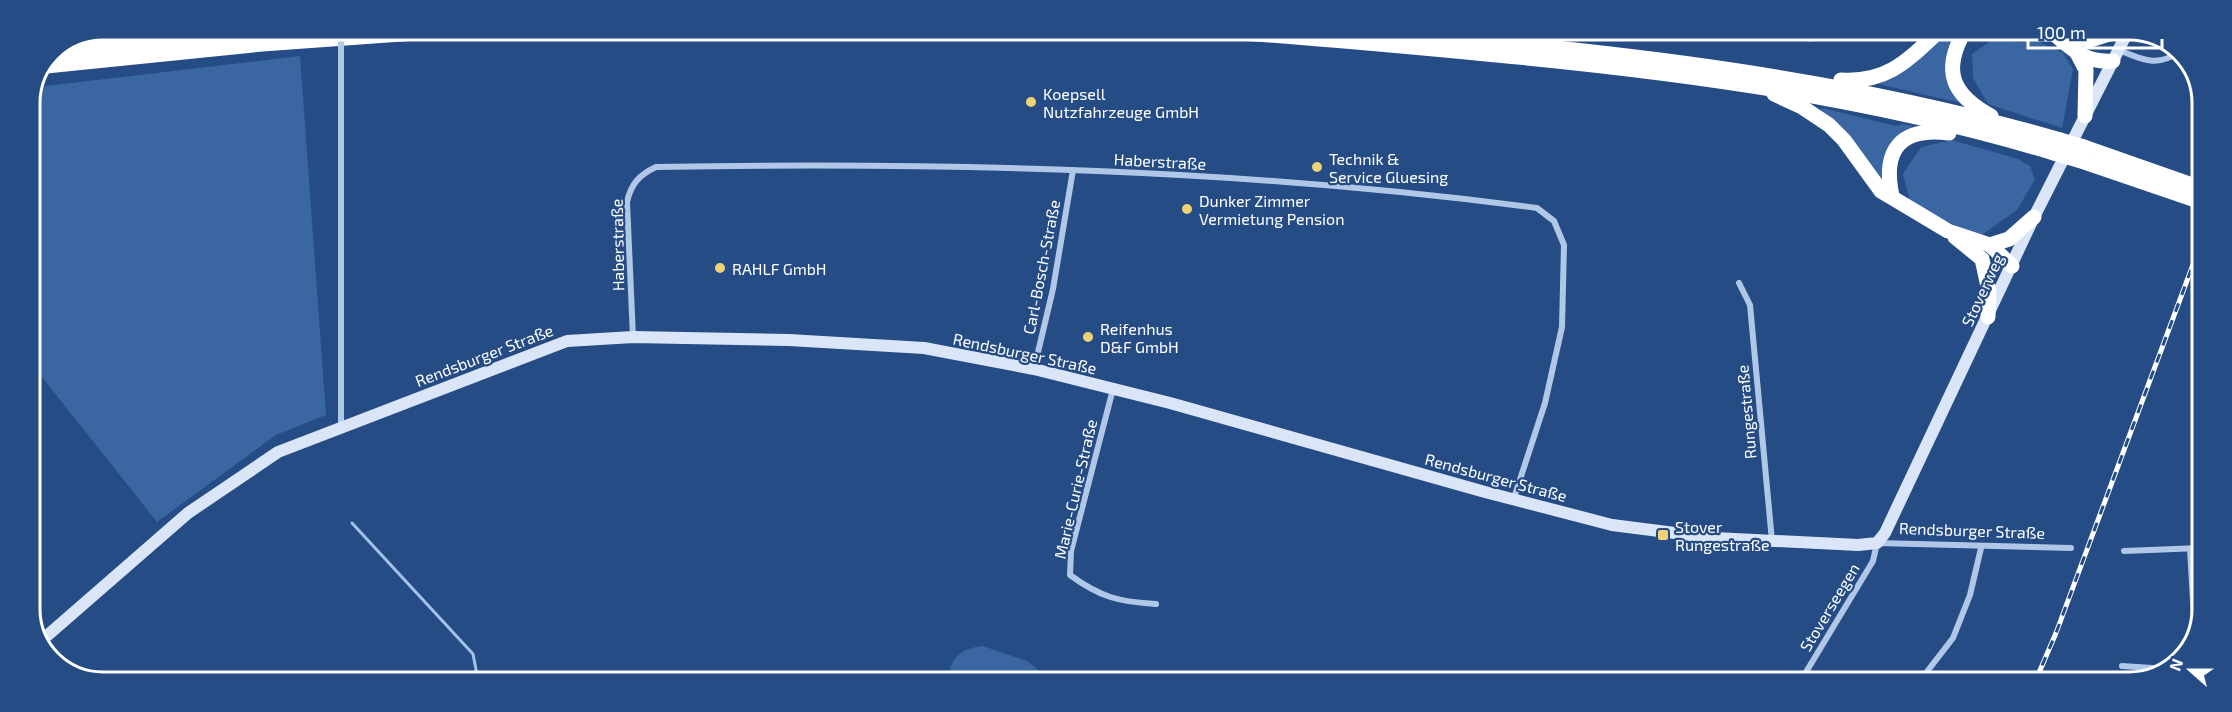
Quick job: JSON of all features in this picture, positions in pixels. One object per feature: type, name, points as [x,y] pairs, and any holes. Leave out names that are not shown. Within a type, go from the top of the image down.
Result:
[{"type":"highway","points":[[69,51],[176,40]]},
{"type":"highway","points":[[54,65],[320,40]]},
{"type":"highway","points":[[1314,40],[1598,65],[1758,86],[1837,99],[2012,140]]},
{"type":"highway","points":[[1479,40],[1577,49],[1781,76],[1856,90],[2006,124]]},
{"type":"highway","points":[[1781,76],[1850,81],[1886,75],[1903,65],[1930,40]]},
{"type":"highway","points":[[1960,40],[1951,66],[1957,88],[1971,105],[2057,147]]},
{"type":"highway","points":[[2068,40],[2115,56]]},
{"type":"highway","points":[[2081,46],[2095,40]]},
{"type":"highway","points":[[2081,46],[2086,70],[2085,116]]},
{"type":"highway","points":[[1758,86],[1802,107],[1829,125],[1844,140],[1881,192],[1892,196],[1914,213],[1948,231],[1990,245],[2012,266]]},
{"type":"highway","points":[[1892,196],[1887,175],[1889,158],[1898,144],[1914,134],[1929,130],[2057,147],[2191,191]]},
{"type":"highway","points":[[1990,245],[2009,239],[2034,217]]},
{"type":"highway","points":[[1948,231],[1982,259],[1998,266],[2012,266]]},
{"type":"highway","points":[[1982,259],[1989,291],[1988,317]]},
{"type":"street","points":[[341,40],[341,427]]},
{"type":"street","name":"Stoverweg","points":[[1877,543],[1885,533],[2034,217],[2123,40]]},
{"type":"street","points":[[2115,56],[2148,62],[2171,57]]},
{"type":"street","name":"Haberstraße","points":[[633,337],[627,202],[634,182],[643,173],[656,167],[826,164],[1073,170],[1329,185],[1537,208],[1554,221],[1564,245],[1562,327],[1545,403],[1514,498]]},
{"type":"street","name":"Carl-Bosch-Straße","points":[[1034,369],[1053,289],[1073,170]]},
{"type":"street","name":"Rungestraße","points":[[1739,283],[1750,305],[1772,541]]},
{"type":"street","name":"Rendsburger Straße","points":[[47,636],[179,520],[278,452],[567,341],[633,337],[789,340],[924,348],[1034,369],[1612,525],[1714,538],[1772,541],[1981,548],[2071,548]]},
{"type":"street","name":"Marie-Curie-Straße","points":[[1113,389],[1071,551],[1070,575],[1090,589],[1119,602],[1156,604]]},
{"type":"street","name":"Stoverseegen","points":[[1806,672],[1873,561],[1877,543]]},
{"type":"street","points":[[1927,672],[1953,638],[1970,595],[1981,548]]},
{"type":"street","points":[[2124,551],[2190,549],[2192,583]]},
{"type":"street","points":[[2122,666],[2149,668]]},
{"type":"shaded area","points":[[1935,40],[1954,40],[1951,45],[1961,103],[1878,84],[1893,78]]},
{"type":"shaded area","points":[[2035,40],[2063,53],[2073,69],[2062,128],[1988,104],[1973,78],[1972,54],[1991,41]]},
{"type":"shaded area","points":[[300,56],[326,415],[276,435],[157,522],[41,375],[40,104],[43,86]]},
{"type":"shaded area","points":[[1823,108],[1896,126],[1902,124],[1914,126],[1897,139],[1883,180],[1880,182],[1819,111]]},
{"type":"shaded area","points":[[1952,140],[2018,159],[2030,166],[2035,179],[2017,210],[1979,237],[1910,202],[1903,174],[1921,147]]},
{"type":"shaded area","points":[[983,646],[1027,661],[1039,672],[950,672],[958,655]]},
{"type":"waterway","points":[[352,523],[473,654],[476,672]]},
{"type":"railway","points":[[2039,672],[2056,633],[2191,269]]},
{"type":"place","name":"Koepsell Nutzfahrzeuge GmbH","points":[[1031,102]]},
{"type":"place","name":"Technik & Service Gluesing","points":[[1317,167]]},
{"type":"place","name":"Dunker Zimmer Vermietung Pension","points":[[1187,209]]},
{"type":"place","name":"RAHLF GmbH","points":[[720,268]]},
{"type":"place","name":"Reifenhus D&F GmbH","points":[[1088,337]]},
{"type":"place","name":"Stover Rungestraße","points":[[1663,535]]}]
